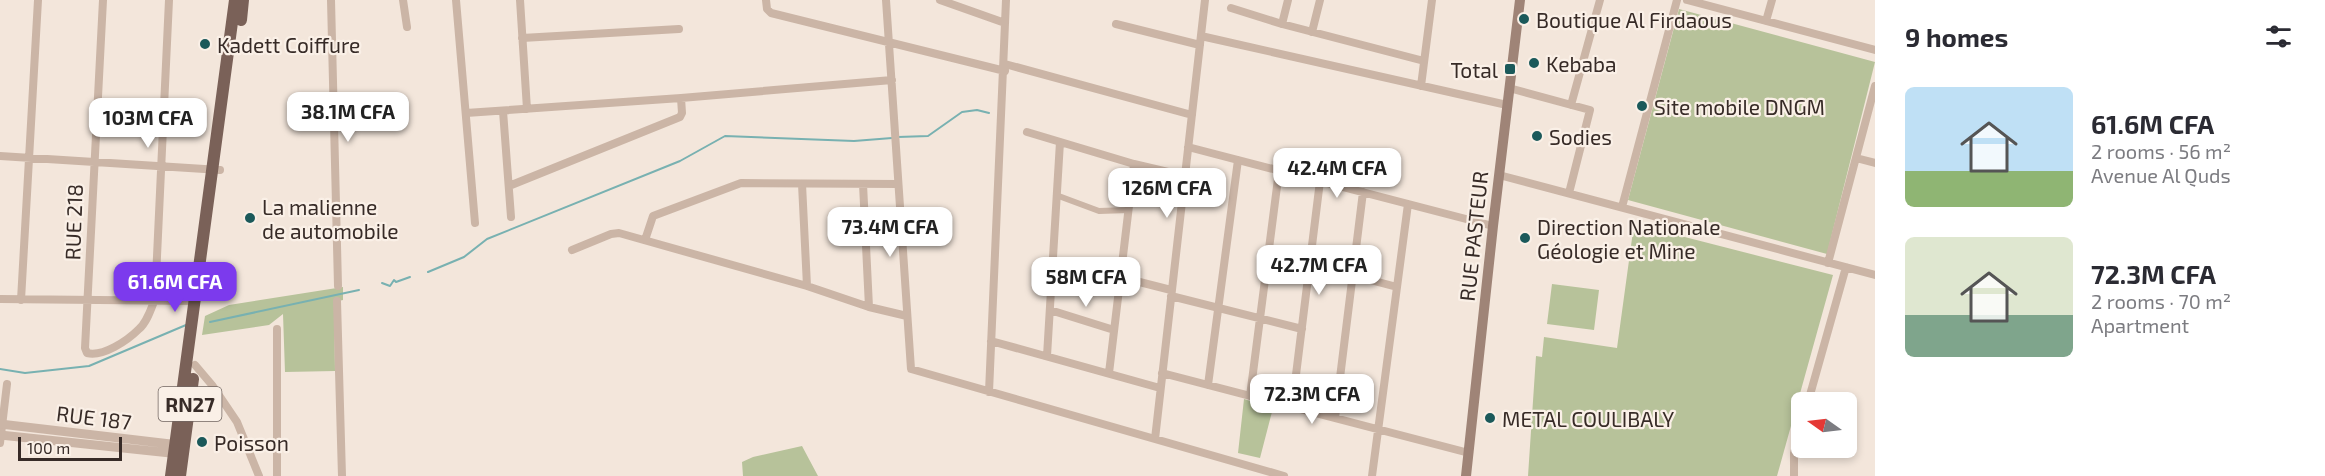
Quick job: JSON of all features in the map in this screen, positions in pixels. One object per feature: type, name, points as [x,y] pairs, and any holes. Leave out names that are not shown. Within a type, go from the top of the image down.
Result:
[{"type":"main road","name":"RN27","points":[[180,476],[179,450],[196,332],[235,0]]},
{"type":"main road","name":"RN27","points":[[198,315],[196,301],[243,0]]},
{"type":"main road","name":"RUE PASTEUR","points":[[1466,476],[1520,0]]},
{"type":"main road","name":"RN27","points":[[171,476],[179,450],[195,364],[196,332]]},
{"type":"street","points":[[21,300],[38,0]]},
{"type":"street","name":"RUE 218","points":[[103,0],[85,348],[87,353],[94,355],[115,346],[140,329],[155,299]]},
{"type":"street","points":[[155,299],[159,166],[169,0]]},
{"type":"street","points":[[332,0],[338,286]]},
{"type":"street","points":[[403,0],[407,27]]},
{"type":"street","points":[[456,0],[475,223]]},
{"type":"street","points":[[520,0],[527,109]]},
{"type":"street","points":[[766,0],[767,9],[771,13],[1192,115]]},
{"type":"street","points":[[886,0],[911,369],[1284,476]]},
{"type":"street","points":[[940,0],[1005,23]]},
{"type":"street","points":[[989,392],[1005,68],[1006,0]]},
{"type":"street","points":[[1155,439],[1206,0]]},
{"type":"street","points":[[1282,24],[1288,0]]},
{"type":"street","points":[[1312,32],[1320,0]]},
{"type":"street","points":[[1421,86],[1432,0]]},
{"type":"street","points":[[1571,105],[1600,0]]},
{"type":"street","points":[[1622,207],[1677,0]]},
{"type":"street","points":[[1687,0],[1875,50]]},
{"type":"street","points":[[1766,21],[1772,0]]},
{"type":"street","points":[[1231,8],[1282,24],[1424,61]]},
{"type":"street","points":[[1116,24],[1507,105]]},
{"type":"street","points":[[522,38],[679,29]]},
{"type":"street","points":[[466,113],[892,80]]},
{"type":"street","points":[[1828,262],[1875,86]]},
{"type":"street","points":[[1509,88],[1590,110],[1569,193]]},
{"type":"street","points":[[509,186],[680,117],[681,98]]},
{"type":"street","points":[[503,111],[511,218]]},
{"type":"street","points":[[1028,132],[1134,164],[1185,176]]},
{"type":"street","points":[[1047,356],[1060,142]]},
{"type":"street","points":[[1188,147],[1493,226]]},
{"type":"street","points":[[0,156],[216,170]]},
{"type":"street","points":[[1856,158],[1875,163]]},
{"type":"street","points":[[1208,385],[1238,160]]},
{"type":"street","points":[[1109,374],[1134,164]]},
{"type":"street","points":[[1250,396],[1279,171]]},
{"type":"street","points":[[1499,175],[1875,275]]},
{"type":"street","points":[[1292,407],[1320,181]]},
{"type":"street","points":[[645,240],[653,216],[741,183],[898,184]]},
{"type":"street","points":[[802,184],[807,286]]},
{"type":"street","points":[[863,184],[869,307]]},
{"type":"street","points":[[1335,418],[1363,192]]},
{"type":"street","points":[[1056,195],[1099,211],[1129,210]]},
{"type":"street","points":[[1372,476],[1408,204]]},
{"type":"street","points":[[572,250],[612,234],[645,240],[807,286],[869,307],[907,316]]},
{"type":"street","points":[[1268,253],[1397,287]]},
{"type":"street","points":[[1053,260],[1302,329]]},
{"type":"street","points":[[1811,392],[1845,267]]},
{"type":"street","points":[[0,299],[88,302],[155,299],[196,301]]},
{"type":"street","points":[[337,301],[342,476]]},
{"type":"street","points":[[1050,310],[1114,330]]},
{"type":"street","points":[[277,476],[278,329]]},
{"type":"street","points":[[991,341],[1160,388]]},
{"type":"street","points":[[195,364],[237,422],[259,476]]},
{"type":"street","points":[[1162,373],[1469,453]]},
{"type":"street","points":[[0,438],[7,384]]},
{"type":"street","name":"RUE 187","points":[[1,425],[179,450]]},
{"type":"street","name":"RUE 187","points":[[0,438],[179,450]]},
{"type":"street","points":[[1794,458],[1794,476]]},
{"type":"green space","points":[[1679,9],[1875,62],[1827,254],[1628,200]]},
{"type":"green space","points":[[1634,224],[1833,275],[1800,392],[1791,392],[1791,426],[1777,476],[1528,476],[1536,356],[1542,357],[1544,337],[1617,348]]},
{"type":"green space","points":[[1552,284],[1599,290],[1594,330],[1547,324]]},
{"type":"green space","points":[[343,287],[343,300],[334,302],[335,371],[285,372],[283,314],[269,325],[202,335],[205,316],[229,305]]},
{"type":"green space","points":[[1244,399],[1273,408],[1260,458],[1238,453]]},
{"type":"green space","points":[[802,446],[818,476],[743,476],[742,462],[753,457]]},
{"type":"waterway","points":[[898,137],[928,136],[962,112],[977,110],[989,113]]},
{"type":"waterway","points":[[428,272],[464,257],[487,239],[680,161],[725,136],[854,141],[892,138]]},
{"type":"waterway","points":[[382,283],[390,286],[394,280],[396,282],[410,277]]},
{"type":"waterway","points":[[210,322],[359,290]]},
{"type":"waterway","points":[[0,369],[25,373],[89,366],[186,325]]},
{"type":"place","name":"Boutique Al Firdaous","points":[[1524,19]]},
{"type":"place","name":"Kadett Coiffure","points":[[205,44]]},
{"type":"place","name":"Kebaba","points":[[1534,63]]},
{"type":"place","name":"Total","points":[[1510,69]]},
{"type":"place","name":"Site mobile DNGM","points":[[1642,106]]},
{"type":"place","name":"Sodies","points":[[1537,136]]},
{"type":"place","name":"La malienne de automobile","points":[[250,218]]},
{"type":"place","name":"Direction Nationale Géologie et Mine","points":[[1525,238]]},
{"type":"place","name":"METAL COULIBALY","points":[[1490,418]]},
{"type":"place","name":"Poisson","points":[[202,442]]}]
